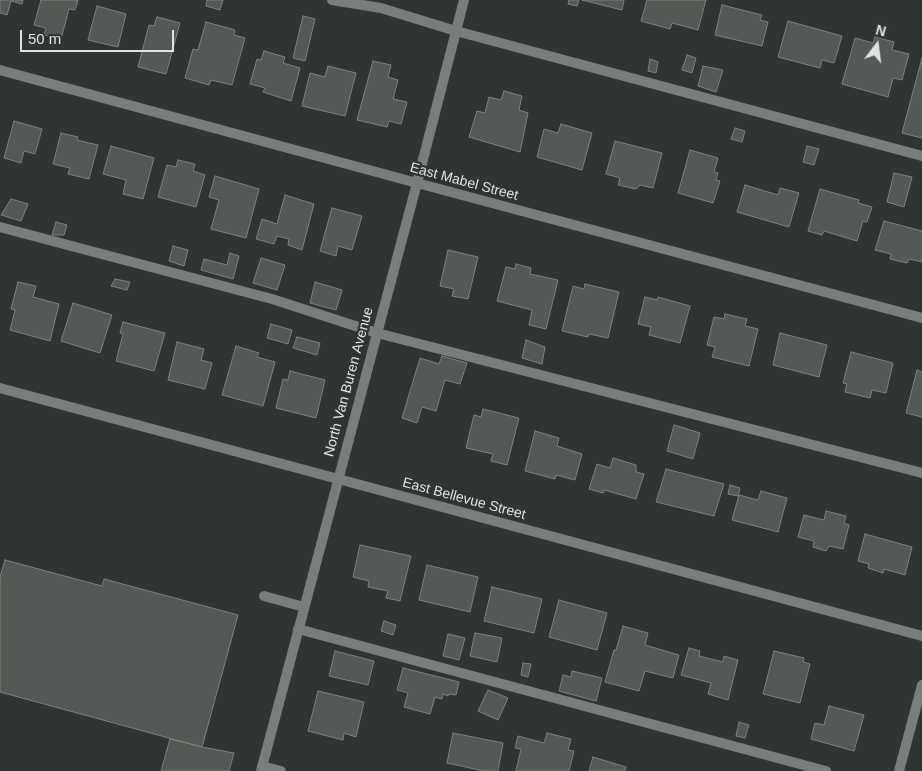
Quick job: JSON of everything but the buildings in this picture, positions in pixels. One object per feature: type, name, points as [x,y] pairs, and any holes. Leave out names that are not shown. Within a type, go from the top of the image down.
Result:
[{"type":"street","points":[[332,0],[381,8],[456,31],[922,156]]},
{"type":"street","name":"North Van Buren Avenue","points":[[261,768],[464,0]]},
{"type":"street","name":"East Mabel Street","points":[[0,70],[922,318]]},
{"type":"street","points":[[0,227],[262,296],[377,333],[922,473]]},
{"type":"street","name":"East Bellevue Street","points":[[0,388],[922,636]]},
{"type":"street","points":[[264,596],[304,607]]},
{"type":"street","points":[[298,629],[826,771]]},
{"type":"street","points":[[899,771],[922,685]]},
{"type":"street","points":[[261,768],[281,771]]}]
